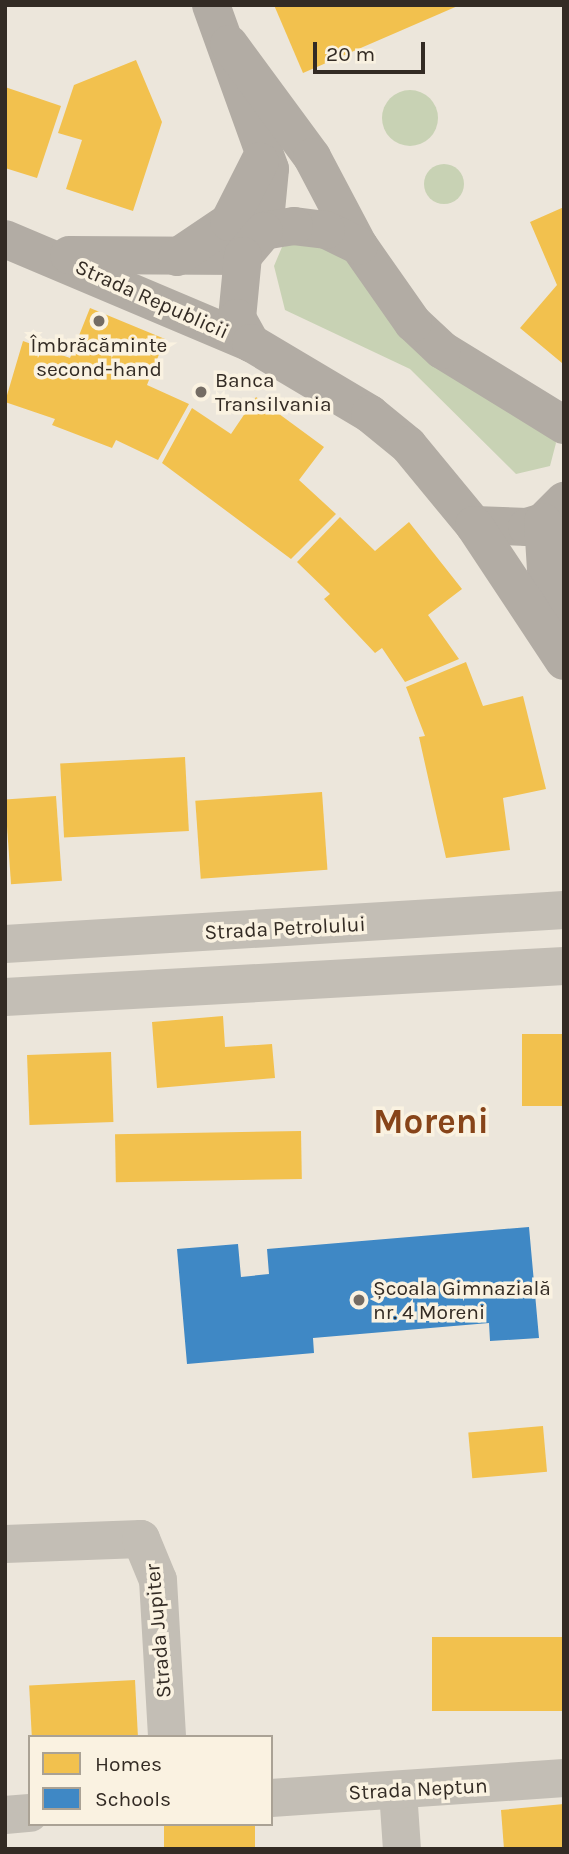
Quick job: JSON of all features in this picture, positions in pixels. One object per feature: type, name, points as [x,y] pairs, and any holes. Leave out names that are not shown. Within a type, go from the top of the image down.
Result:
[{"type":"main road","points":[[211,5],[229,44],[264,145],[270,196],[254,243],[237,318],[251,343]]},
{"type":"main road","points":[[229,44],[312,157],[359,246],[414,323],[442,350],[564,425]]},
{"type":"main road","points":[[177,257],[239,210],[264,145]]},
{"type":"main road","name":"Strada Republicii","points":[[53,255],[177,257],[326,230],[359,246]]},
{"type":"main road","name":"Strada Republicii","points":[[5,239],[53,255],[251,343],[370,414],[408,445],[474,525],[554,632]]},
{"type":"main road","points":[[474,525],[499,530],[559,512],[554,632]]},
{"type":"street","name":"Strada Petrolului","points":[[5,944],[564,910]]},
{"type":"street","points":[[5,997],[564,966]]},
{"type":"street","name":"Strada Jupiter","points":[[5,1544],[141,1539],[158,1580],[167,1735]]},
{"type":"street","name":"Strada Neptun","points":[[273,1798],[564,1778]]},
{"type":"street","points":[[398,1791],[402,1849]]},
{"type":"street","points":[[5,1815],[28,1813]]},
{"type":"green space","points":[[410,90],[430,98],[438,118],[430,138],[410,146],[390,138],[382,118],[390,98]]},
{"type":"green space","points":[[444,164],[452,165],[458,170],[463,176],[463,192],[458,198],[452,203],[444,204],[436,203],[430,198],[425,192],[424,184],[425,176],[430,170],[436,165]]},
{"type":"green space","points":[[319,237],[550,428],[556,443],[550,466],[516,474],[410,369],[285,310],[274,266],[282,247]]},
{"type":"building: Homes","points":[[274,5],[460,5],[303,73]]},
{"type":"building: Homes","points":[[136,60],[162,122],[133,211],[66,189],[82,140],[58,133],[74,85]]},
{"type":"building: Homes","points":[[5,87],[61,106],[37,178],[5,168]]},
{"type":"building: Homes","points":[[564,207],[562,363],[520,328],[557,285],[530,222]]},
{"type":"building: Homes","points":[[90,308],[165,339],[147,385],[189,404],[158,460],[116,440],[112,448],[52,425],[55,419],[5,402],[23,341],[70,358]]},
{"type":"building: Homes","points":[[256,397],[324,447],[299,480],[336,514],[291,559],[162,463],[192,408],[231,434]]},
{"type":"building: Homes","points":[[340,517],[375,551],[409,522],[462,589],[428,615],[459,659],[405,682],[382,648],[375,653],[324,599],[330,594],[297,562]]},
{"type":"building: Homes","points":[[466,662],[483,706],[523,696],[546,789],[503,798],[510,850],[446,858],[419,737],[425,736],[406,687]]},
{"type":"building: Homes","points":[[185,757],[189,831],[64,837],[60,764]]},
{"type":"building: Homes","points":[[322,792],[327,870],[201,879],[195,801]]},
{"type":"building: Homes","points":[[56,796],[62,881],[11,884],[5,800]]},
{"type":"building: Homes","points":[[223,1016],[225,1047],[272,1044],[275,1078],[157,1088],[152,1022]]},
{"type":"building: Homes","points":[[522,1034],[564,1034],[564,1106],[522,1106]]},
{"type":"building: Homes","points":[[111,1052],[113,1122],[29,1125],[27,1055]]},
{"type":"building: Homes","points":[[301,1131],[302,1179],[116,1182],[115,1134]]},
{"type":"building: Homes","points":[[543,1426],[547,1472],[472,1478],[468,1433]]},
{"type":"building: Homes","points":[[432,1637],[564,1637],[564,1711],[432,1711]]},
{"type":"building: Homes","points":[[135,1680],[138,1735],[32,1735],[29,1686]]},
{"type":"building: Homes","points":[[564,1804],[564,1849],[504,1849],[501,1810]]},
{"type":"building: Homes","points":[[164,1826],[255,1826],[255,1849],[164,1849]]},
{"type":"building: Schools","name":"Școala Gimnazială nr. 4 Moreni","points":[[529,1227],[539,1338],[490,1341],[489,1323],[313,1338],[314,1353],[187,1364],[177,1249],[238,1244],[241,1277],[269,1274],[267,1249]]},
{"type":"place","name":"Îmbrăcăminte second-hand","points":[[99,321]]},
{"type":"place","name":"Banca Transilvania","points":[[201,392]]},
{"type":"place","name":"Școala Gimnazială nr. 4 Moreni","points":[[359,1300]]},
{"type":"district","name":"Moreni","points":[[431,1122]]}]
